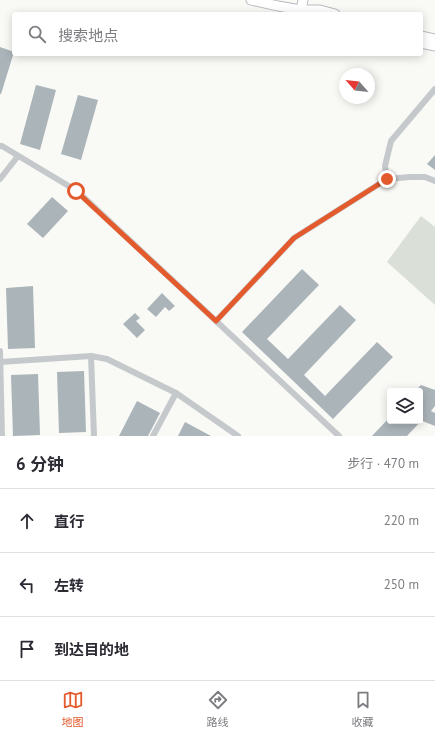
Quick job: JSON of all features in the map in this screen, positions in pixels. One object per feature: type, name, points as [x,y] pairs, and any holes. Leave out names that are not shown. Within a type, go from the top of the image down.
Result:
[{"type":"main road","points":[[251,0],[301,10],[320,10],[328,12]]},
{"type":"main road","points":[[281,0],[307,12]]},
{"type":"main road","points":[[301,10],[303,0]]},
{"type":"main road","points":[[423,37],[435,40]]},
{"type":"main road","points":[[423,43],[435,46]]},
{"type":"street","points":[[387,179],[385,166],[391,141],[435,89]]},
{"type":"street","points":[[1,145],[76,191],[339,436]]},
{"type":"street","points":[[0,179],[18,156]]},
{"type":"street","points":[[216,321],[294,238],[387,179],[425,177],[435,181]]},
{"type":"street","points":[[0,352],[2,436]]},
{"type":"street","points":[[0,362],[91,356],[107,359],[176,393],[238,436]]},
{"type":"street","points":[[91,356],[94,436]]},
{"type":"street","points":[[153,436],[176,393]]},
{"type":"shaded area","points":[[421,216],[435,227],[435,305],[387,262]]},
{"type":"building","points":[[0,47],[12,51],[13,56],[0,94]]},
{"type":"building","points":[[36,85],[56,90],[40,150],[20,144]]},
{"type":"building","points":[[78,95],[98,100],[81,160],[61,154]]},
{"type":"building","points":[[435,155],[435,170],[427,164]]},
{"type":"building","points":[[52,197],[68,211],[43,238],[27,224]]},
{"type":"building","points":[[302,269],[319,285],[267,339],[288,359],[340,305],[356,320],[304,375],[325,396],[377,342],[393,357],[333,419],[242,332]]},
{"type":"building","points":[[33,286],[35,348],[8,349],[6,288]]},
{"type":"building","points":[[162,293],[175,306],[169,311],[165,307],[156,317],[147,309]]},
{"type":"building","points":[[135,313],[140,318],[136,321],[145,330],[137,338],[123,324]]},
{"type":"building","points":[[84,371],[86,432],[59,433],[57,372]]},
{"type":"building","points":[[38,374],[40,435],[13,436],[11,375]]},
{"type":"building","points":[[421,385],[435,390],[435,406],[431,411],[435,413],[435,426],[423,421],[423,388],[418,388]]},
{"type":"building","points":[[137,401],[160,413],[148,436],[119,436]]},
{"type":"building","points":[[387,420],[387,424],[418,424],[407,436],[372,436]]},
{"type":"building","points":[[185,422],[211,436],[178,436]]},
{"type":"route","points":[[76,191],[216,321],[294,238],[387,179]]}]
